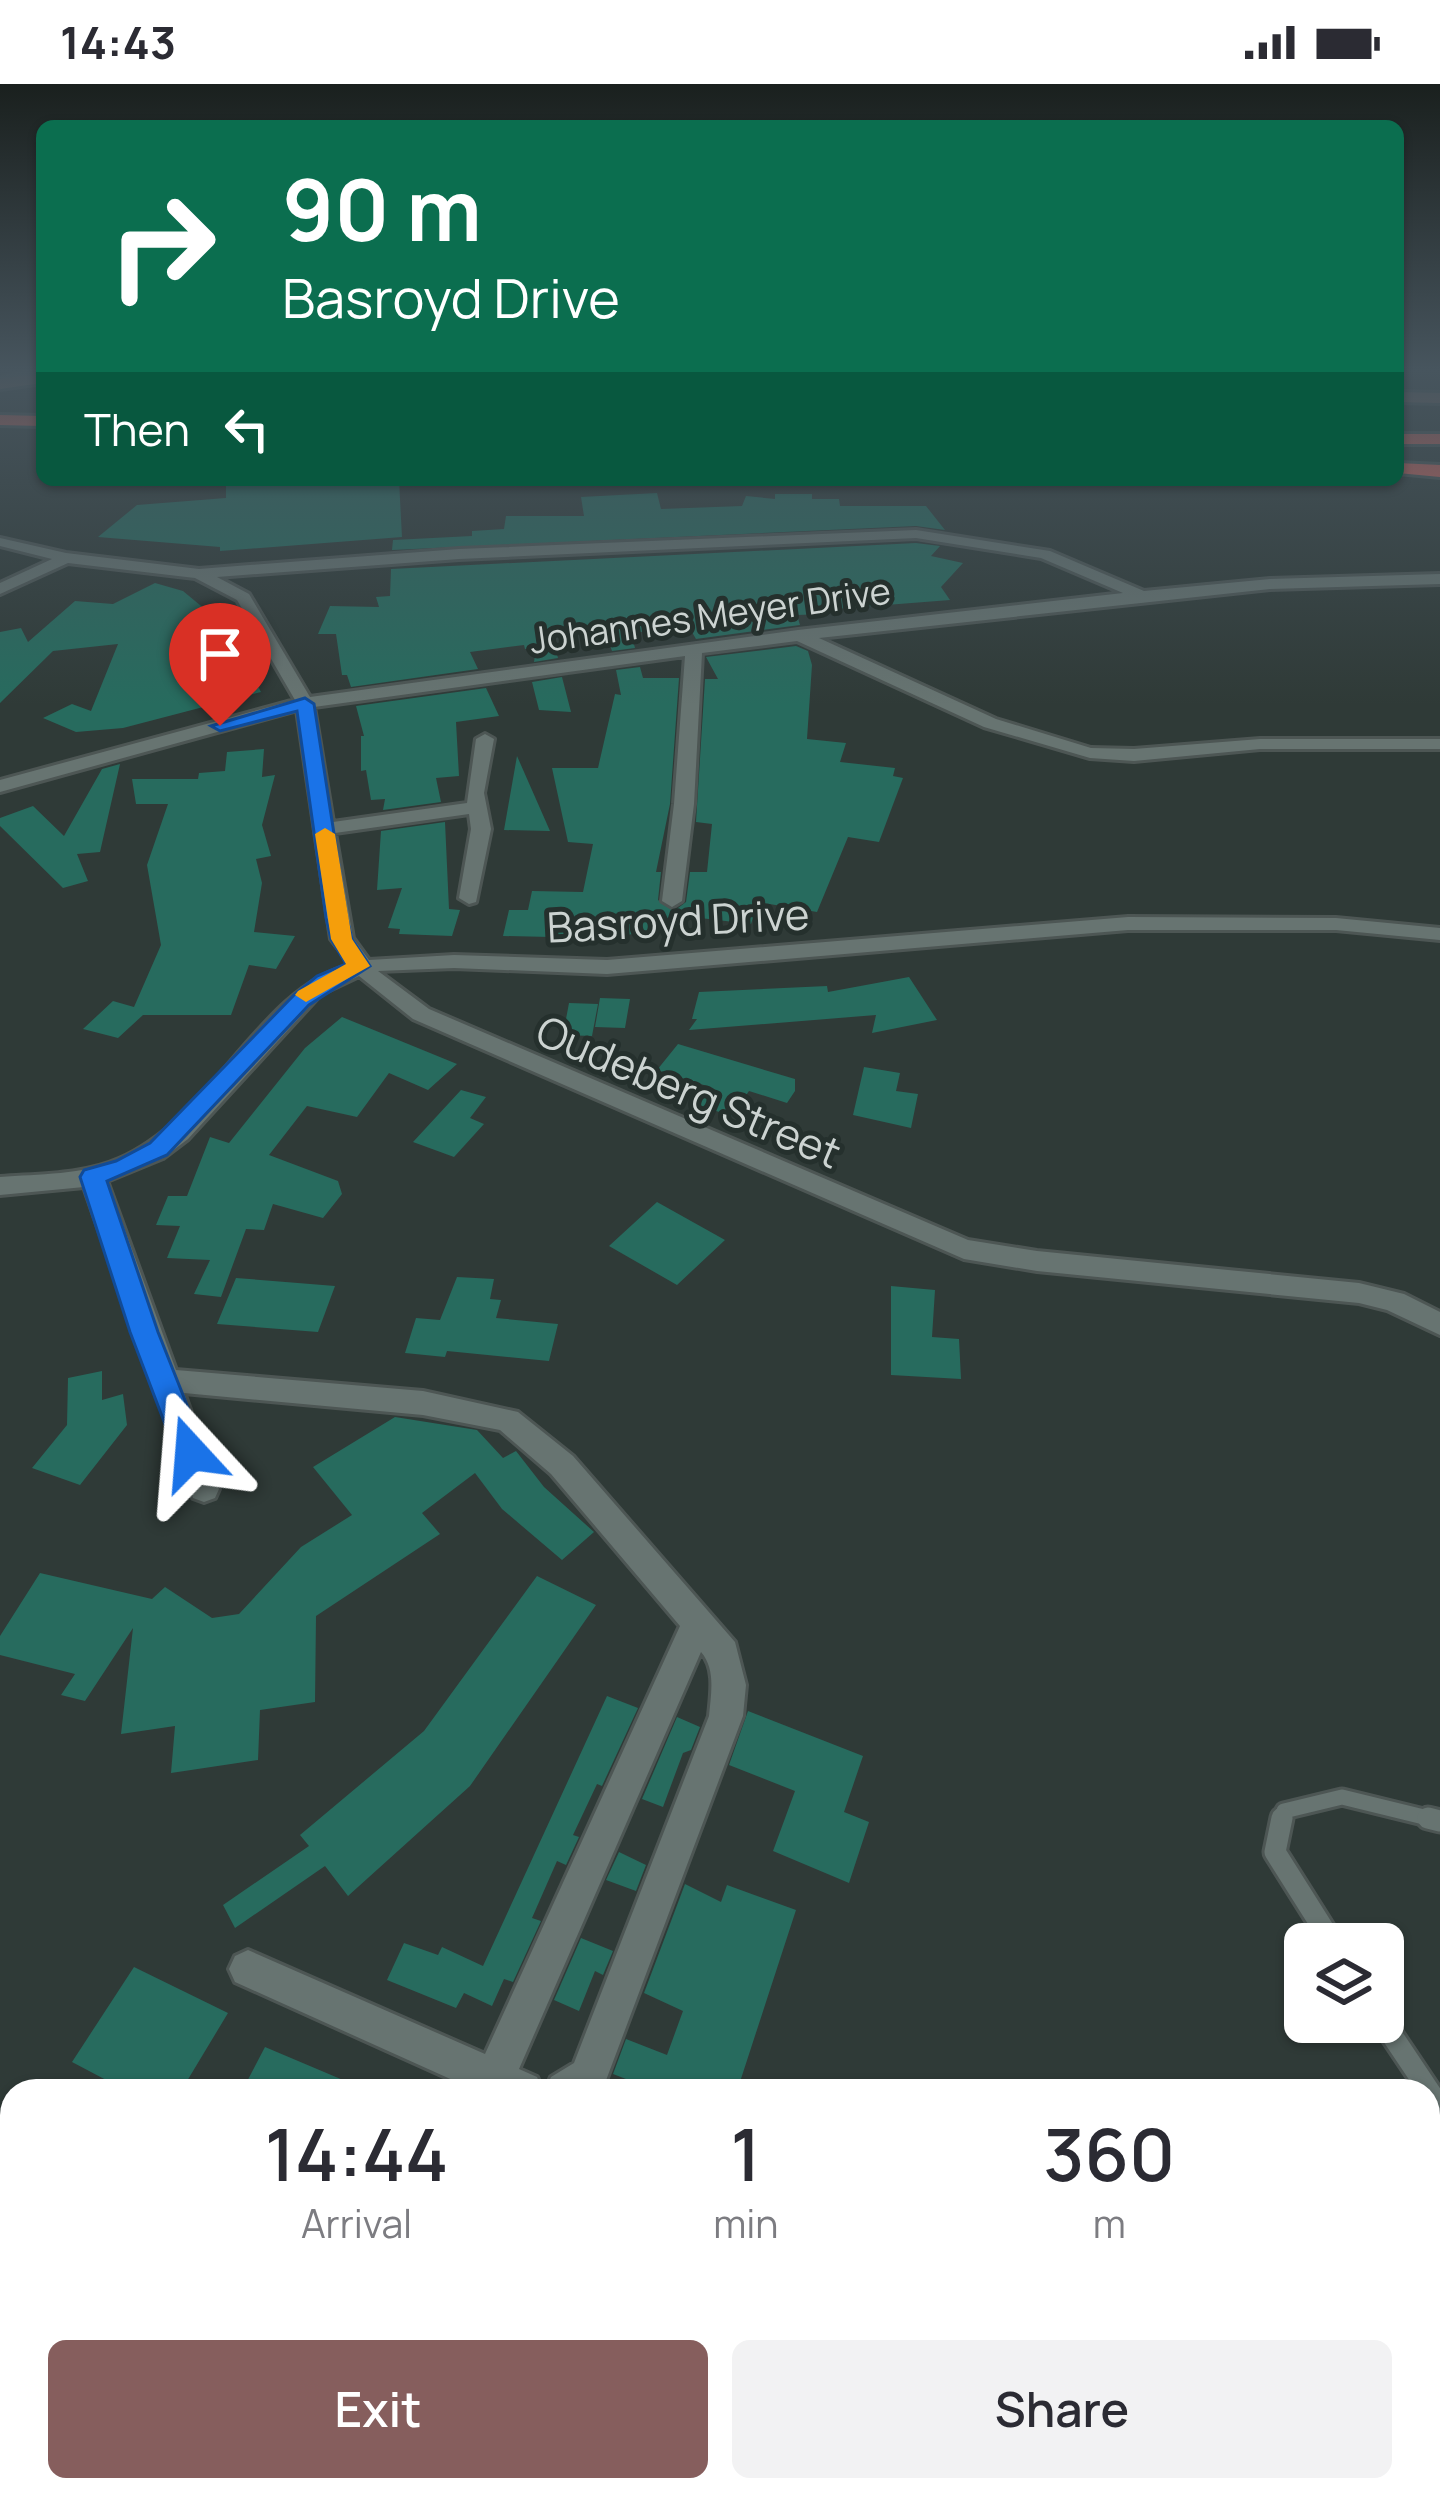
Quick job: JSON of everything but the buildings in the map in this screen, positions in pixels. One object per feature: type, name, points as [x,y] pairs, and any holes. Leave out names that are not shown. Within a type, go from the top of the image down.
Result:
[{"type":"street","points":[[0,542],[66,558],[199,574],[459,554],[933,535],[1045,554],[1142,596]]},
{"type":"street","points":[[0,589],[66,558]]},
{"type":"street","points":[[199,574],[243,597],[305,704],[342,939],[359,966]]},
{"type":"street","name":"Johannes Meyer Drive","points":[[0,786],[305,704],[798,635],[1142,596],[1270,584],[1440,579]]},
{"type":"street","points":[[798,635],[990,723],[1090,753],[1134,755],[1283,743],[1440,744]]},
{"type":"street","points":[[672,901],[694,650]]},
{"type":"street","points":[[469,898],[481,830],[476,807],[485,739]]},
{"type":"street","points":[[324,829],[476,807]]},
{"type":"street","name":"Basroyd Drive","points":[[0,1186],[93,1177],[158,1149],[325,981],[359,966],[387,961],[610,967],[1144,925],[1345,926],[1440,934]]},
{"type":"street","name":"Oudeberg Street","points":[[359,966],[397,998],[463,1035],[964,1249],[1037,1262],[1359,1294],[1394,1301],[1440,1324]]},
{"type":"street","points":[[93,1177],[144,1332],[204,1489]]},
{"type":"street","points":[[166,1380],[423,1403],[508,1420],[562,1465],[722,1653],[729,1684],[725,1716],[586,2079]]},
{"type":"street","points":[[511,2079],[698,1622]]},
{"type":"street","points":[[248,1970],[495,2079]]},
{"type":"lane","points":[[1320,1923],[1275,1852],[1284,1810],[1342,1797],[1440,1821]]},
{"type":"lane","points":[[1397,2043],[1421,2079]]},
{"type":"slow traffic","points":[[306,995],[359,966],[342,939],[325,834]]},
{"type":"route","points":[[191,1453],[144,1332],[93,1177],[142,1160],[158,1149],[313,989],[359,966],[342,939],[337,918],[305,704],[220,726]]}]
